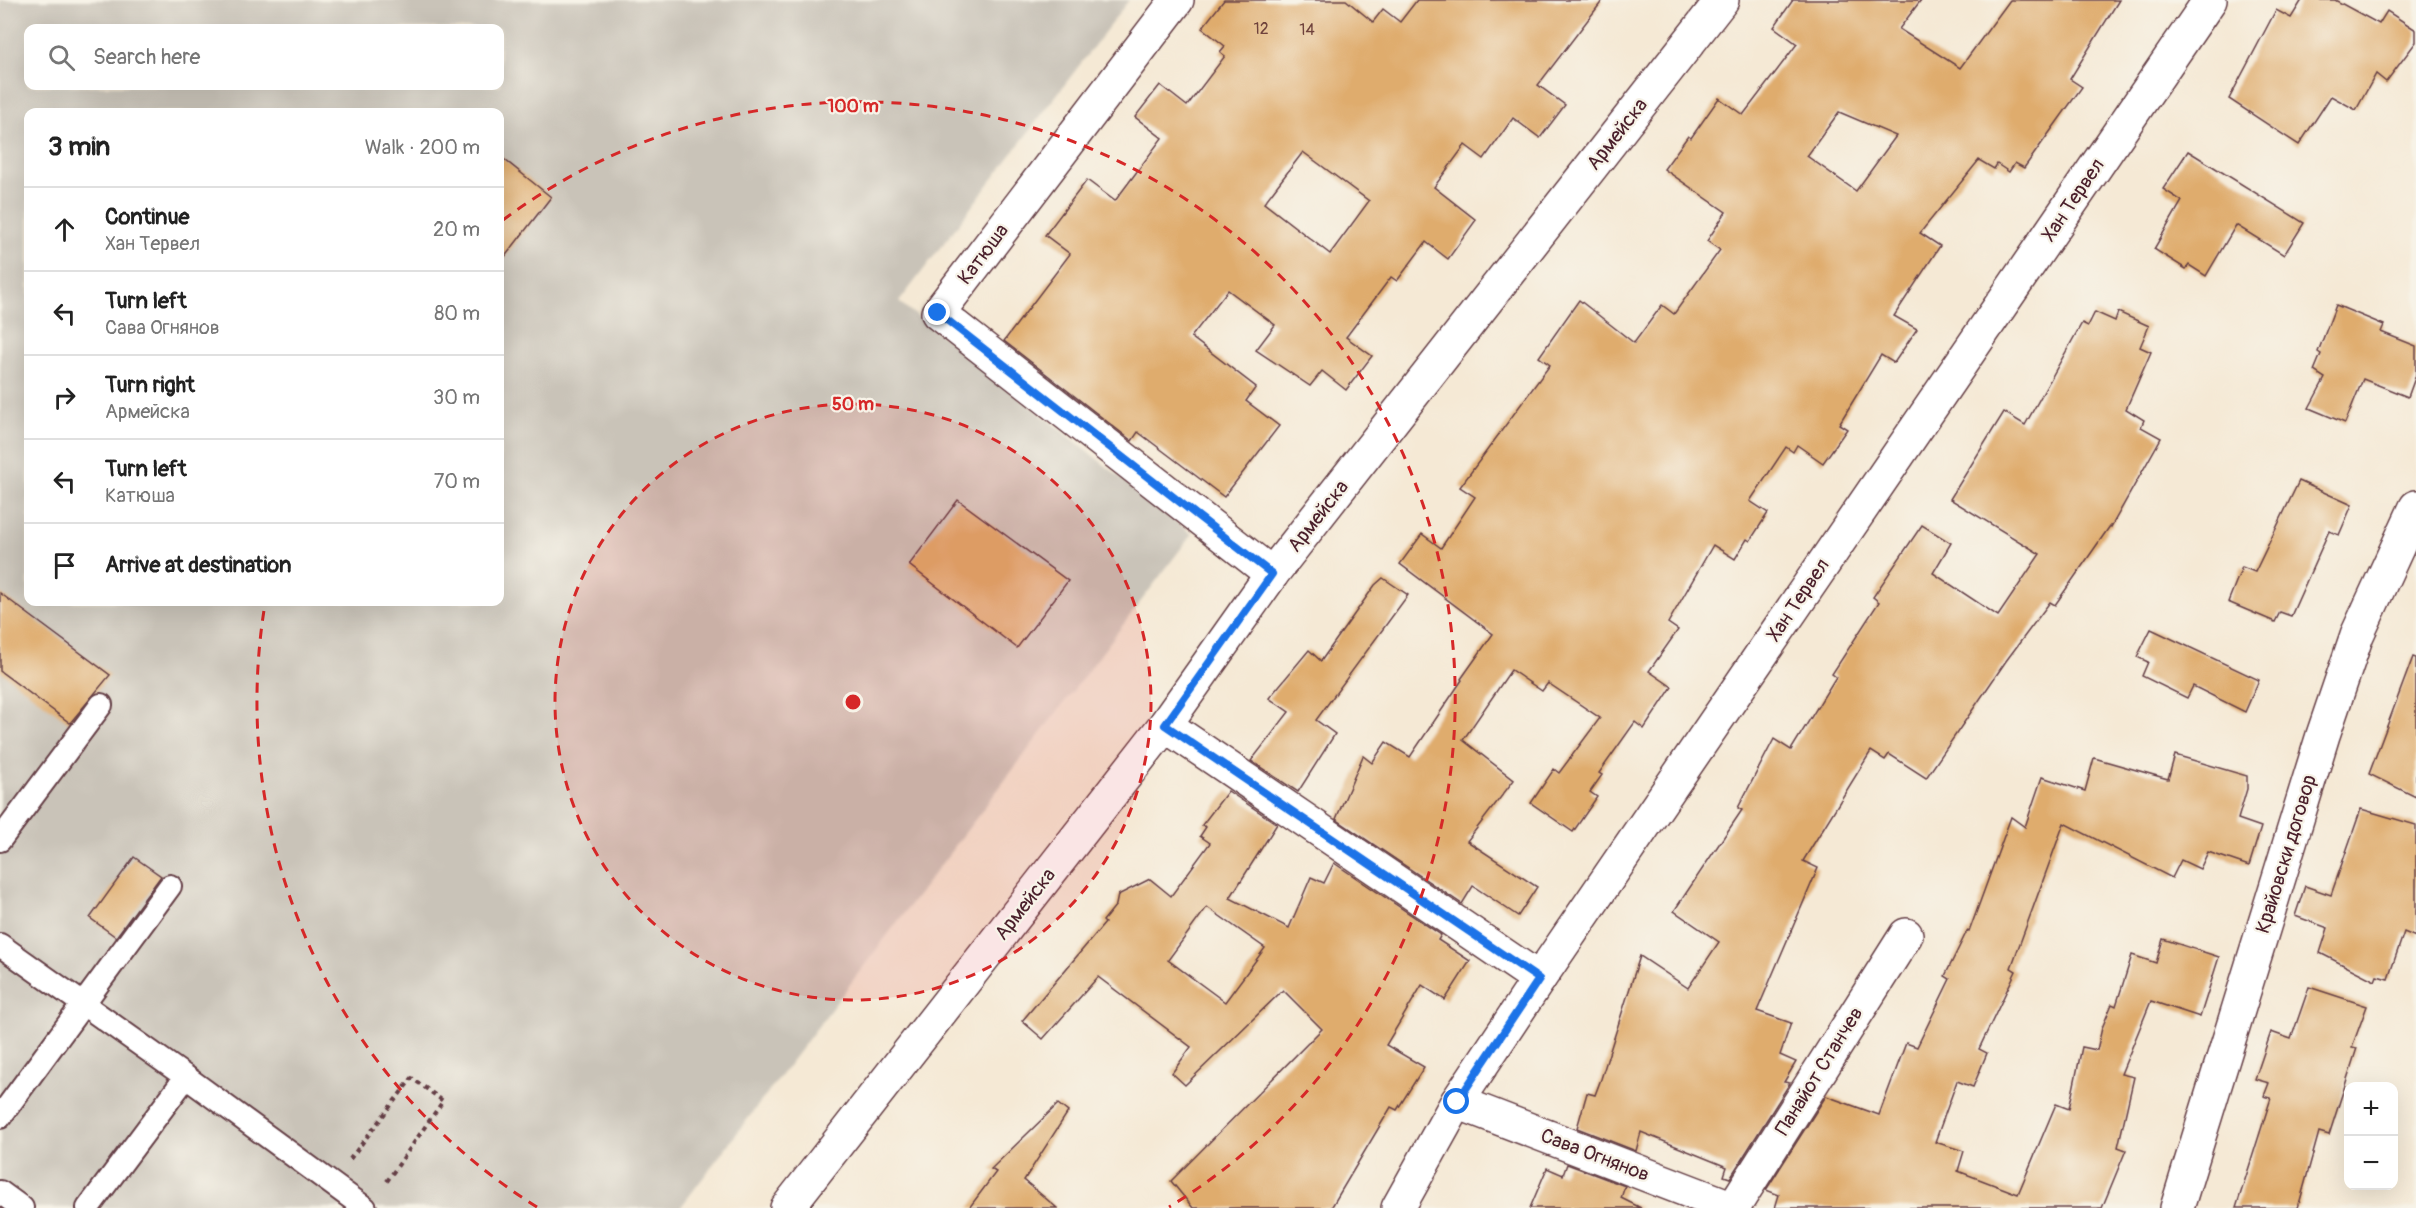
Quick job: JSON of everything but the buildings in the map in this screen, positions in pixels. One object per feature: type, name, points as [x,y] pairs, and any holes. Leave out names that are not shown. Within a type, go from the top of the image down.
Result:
[{"type":"street","name":"Катюша","points":[[1178,0],[938,313],[1272,574]]},
{"type":"street","name":"Армейска","points":[[788,1208],[1165,725],[1272,574],[1722,0]]},
{"type":"street","name":"Хан Тервел","points":[[1398,1208],[1457,1102],[1539,979],[2210,0]]},
{"type":"street","name":"Крайовски договор","points":[[2177,1208],[2334,702],[2357,635],[2416,507]]},
{"type":"street","points":[[1165,725],[1539,979]]},
{"type":"street","name":"Панайот Станчев","points":[[1733,1208],[1906,935]]},
{"type":"street","name":"Сава Огнянов","points":[[1457,1102],[1733,1208]]},
{"type":"lane","points":[[0,840],[101,705]]},
{"type":"lane","points":[[0,1117],[170,886]]},
{"type":"lane","points":[[0,945],[353,1199]]},
{"type":"lane","points":[[88,1208],[186,1077]]},
{"type":"lane","points":[[0,1192],[22,1208]]},
{"type":"path","points":[[412,1078],[442,1101],[379,1192],[368,1185],[353,1199],[351,1171],[344,1167],[412,1078]]},
{"type":"shaded area","points":[[0,0],[1129,0],[899,302],[1192,534],[680,1208],[0,1208]]},
{"type":"route","points":[[938,313],[1272,574],[1165,725],[1539,979],[1457,1102]]}]
